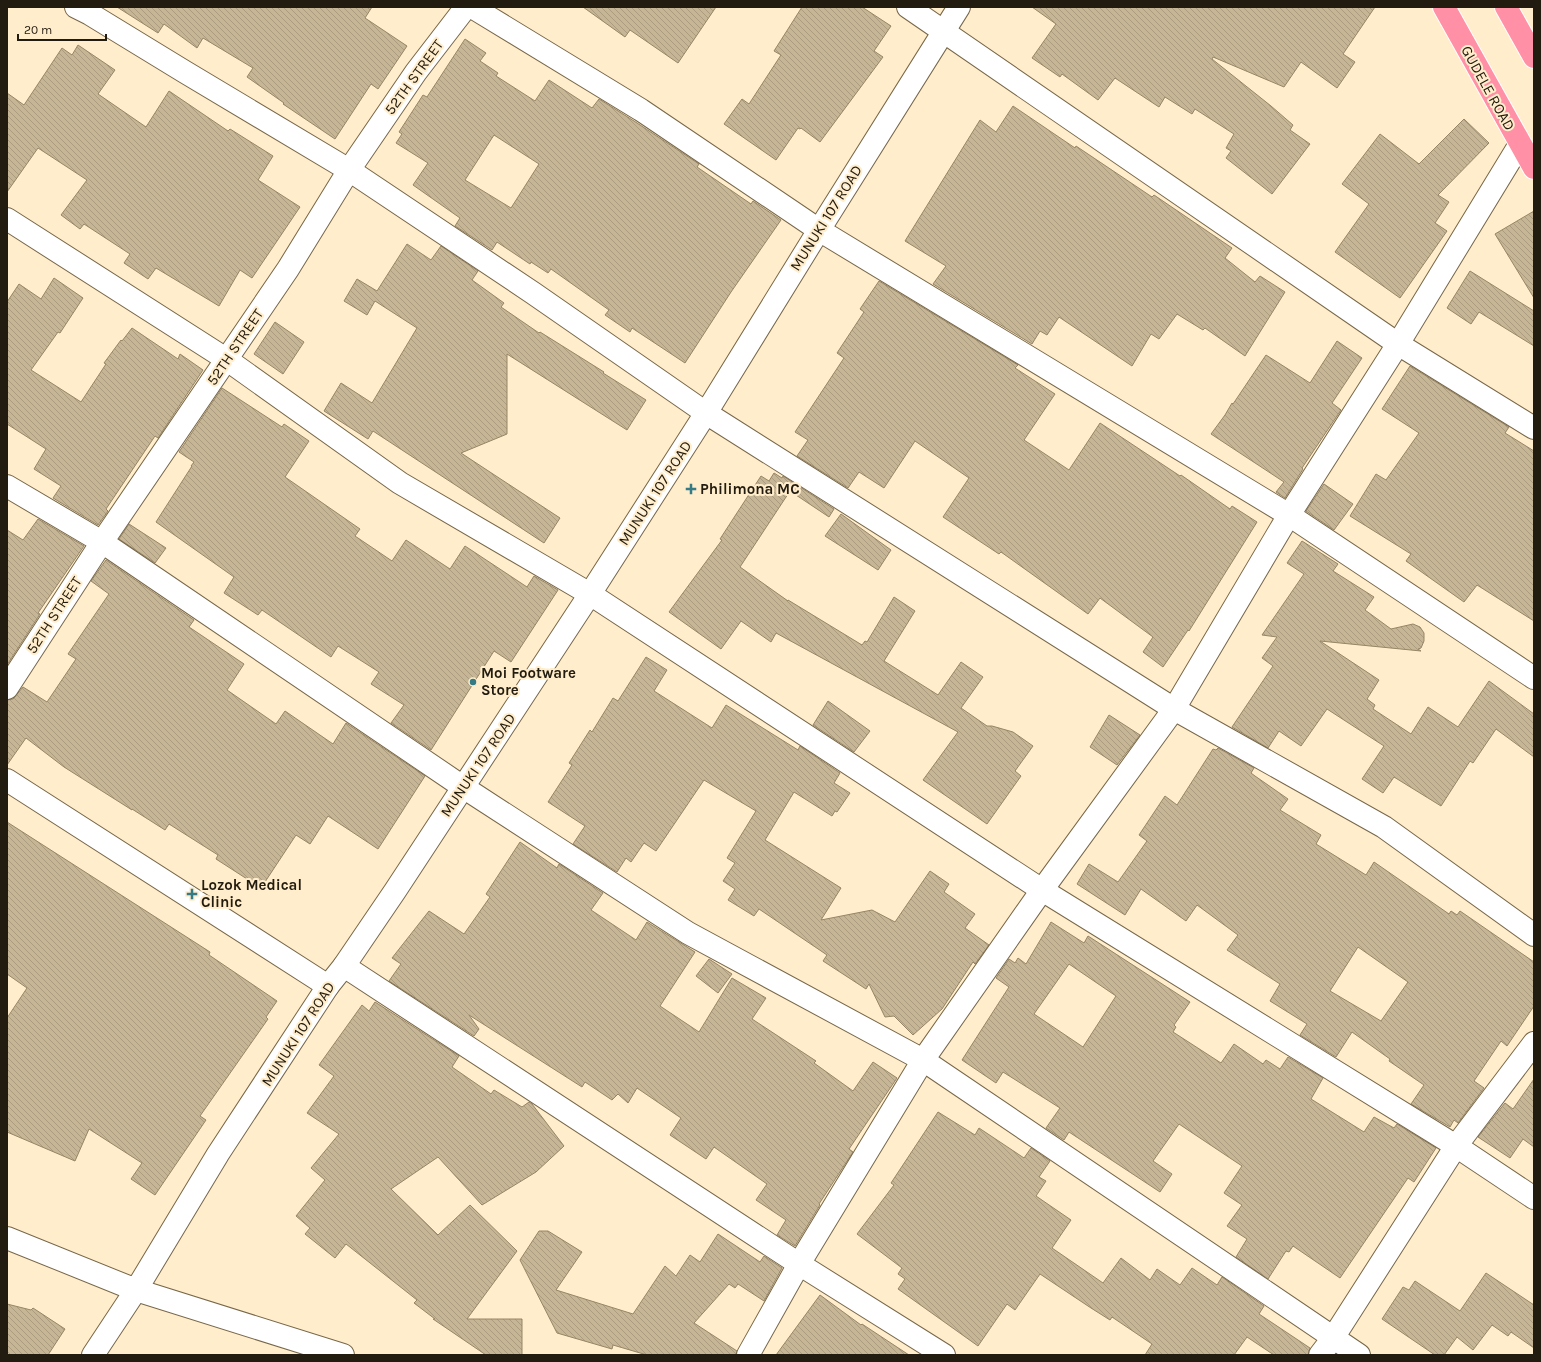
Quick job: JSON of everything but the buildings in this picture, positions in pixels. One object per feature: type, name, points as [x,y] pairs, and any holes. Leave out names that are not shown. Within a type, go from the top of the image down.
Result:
[{"type":"highway","name":"GUDELE ROAD","points":[[1444,7],[1534,168]]},
{"type":"highway","points":[[1506,7],[1534,57]]},
{"type":"street","points":[[76,7],[349,170],[532,293],[706,413],[1174,709],[1384,827],[1534,935]]},
{"type":"street","name":"52TH STREET","points":[[7,688],[102,542],[288,269],[349,170],[416,72],[466,7]]},
{"type":"street","points":[[472,7],[641,110],[819,230],[1289,515],[1534,678]]},
{"type":"street","points":[[908,7],[1398,344],[1534,428]]},
{"type":"street","name":"MUNUKI 107 ROAD","points":[[92,1355],[136,1290],[218,1154],[328,986],[344,966],[590,594],[706,413],[943,30],[959,7]]},
{"type":"street","points":[[748,1355],[799,1264],[923,1060],[1042,890],[1174,709],[1289,515],[1398,344],[1520,144]]},
{"type":"street","points":[[7,219],[226,359],[400,483],[590,594],[1042,890],[1456,1146],[1534,1198]]},
{"type":"street","points":[[7,486],[102,542],[463,787],[688,933],[923,1060],[1327,1347],[1360,1355]]},
{"type":"street","points":[[7,780],[328,986]]},
{"type":"street","points":[[344,966],[799,1264],[944,1355]]},
{"type":"street","points":[[1327,1347],[1456,1146],[1534,1043]]},
{"type":"street","points":[[7,1238],[136,1290],[343,1355]]},
{"type":"place","name":"Philimona MC","points":[[691,489]]},
{"type":"place","name":"Moi Footware Store","points":[[473,682]]},
{"type":"place","name":"Lozok Medical Clinic","points":[[192,894]]}]
